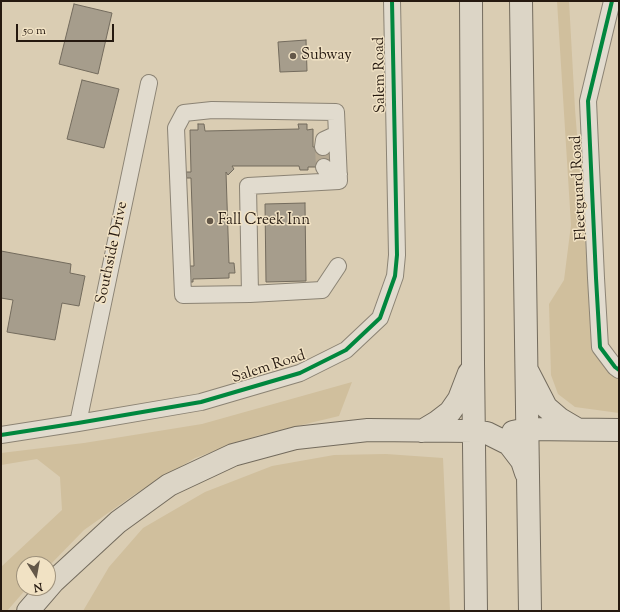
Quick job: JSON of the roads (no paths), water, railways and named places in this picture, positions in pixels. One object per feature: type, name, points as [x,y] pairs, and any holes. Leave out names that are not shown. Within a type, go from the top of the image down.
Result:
[{"type":"highway","points":[[456,1],[463,23],[471,75]]},
{"type":"highway","points":[[471,1],[476,611]]},
{"type":"highway","points":[[521,1],[530,611]]},
{"type":"highway","points":[[422,431],[450,412],[459,399],[473,362]]},
{"type":"highway","points":[[526,368],[546,407],[560,419],[577,429]]},
{"type":"highway","points":[[474,459],[488,446],[499,439],[508,434],[527,429],[619,430]]},
{"type":"highway","points":[[28,611],[54,582],[118,522],[169,485],[233,455],[303,437],[368,430],[474,431],[487,433],[509,444],[522,461],[528,480]]},
{"type":"street","name":"Salem Road","points":[[1,435],[201,402],[300,373],[346,350],[380,318],[396,276],[397,255],[392,1]]},
{"type":"street","name":"Fleetguard Road","points":[[612,1],[588,101],[600,347],[619,370]]},
{"type":"street","name":"Southside Drive","points":[[78,423],[149,83]]},
{"type":"street","points":[[250,294],[248,186],[339,181],[336,112],[212,110],[184,113],[176,128],[183,295],[250,294],[322,290],[338,266]]},
{"type":"street","points":[[323,147],[324,140],[337,134]]},
{"type":"street","points":[[324,167],[328,173],[339,174]]},
{"type":"tunnel","points":[[323,147],[324,167]]},
{"type":"place","name":"Subway","points":[[293,56]]},
{"type":"place","name":"Fall Creek Inn","points":[[210,221]]}]
